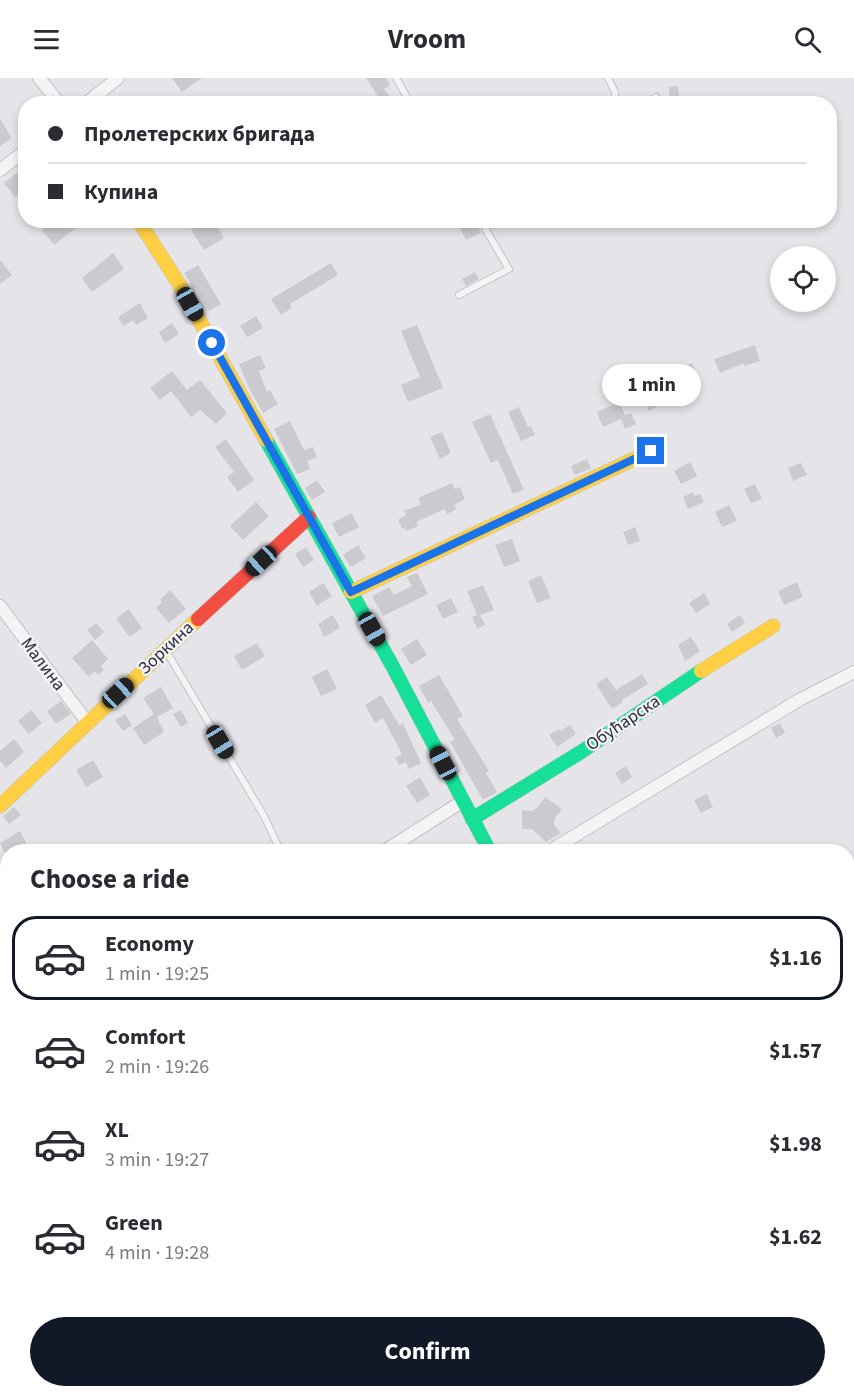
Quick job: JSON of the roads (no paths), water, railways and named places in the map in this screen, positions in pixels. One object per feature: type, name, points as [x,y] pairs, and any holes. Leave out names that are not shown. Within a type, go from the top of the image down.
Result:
[{"type":"street","points":[[39,78],[54,96]]},
{"type":"street","points":[[96,96],[118,78]]},
{"type":"street","points":[[0,170],[18,156]]},
{"type":"street","points":[[143,228],[179,284],[393,667],[486,844]]},
{"type":"street","points":[[351,592],[651,451]]},
{"type":"street","name":"Зоркина","points":[[0,806],[165,649],[309,517]]},
{"type":"street","name":"Малина","points":[[0,606],[87,722]]},
{"type":"street","name":"Обућарска","points":[[472,819],[581,752],[693,676],[773,626]]},
{"type":"street","points":[[561,844],[799,700],[854,672]]},
{"type":"street","points":[[396,844],[463,801]]},
{"type":"lane","points":[[396,78],[406,96]]},
{"type":"lane","points":[[608,78],[616,96]]},
{"type":"lane","points":[[459,295],[509,269],[485,228]]},
{"type":"lane","points":[[165,649],[264,816],[277,844]]}]
